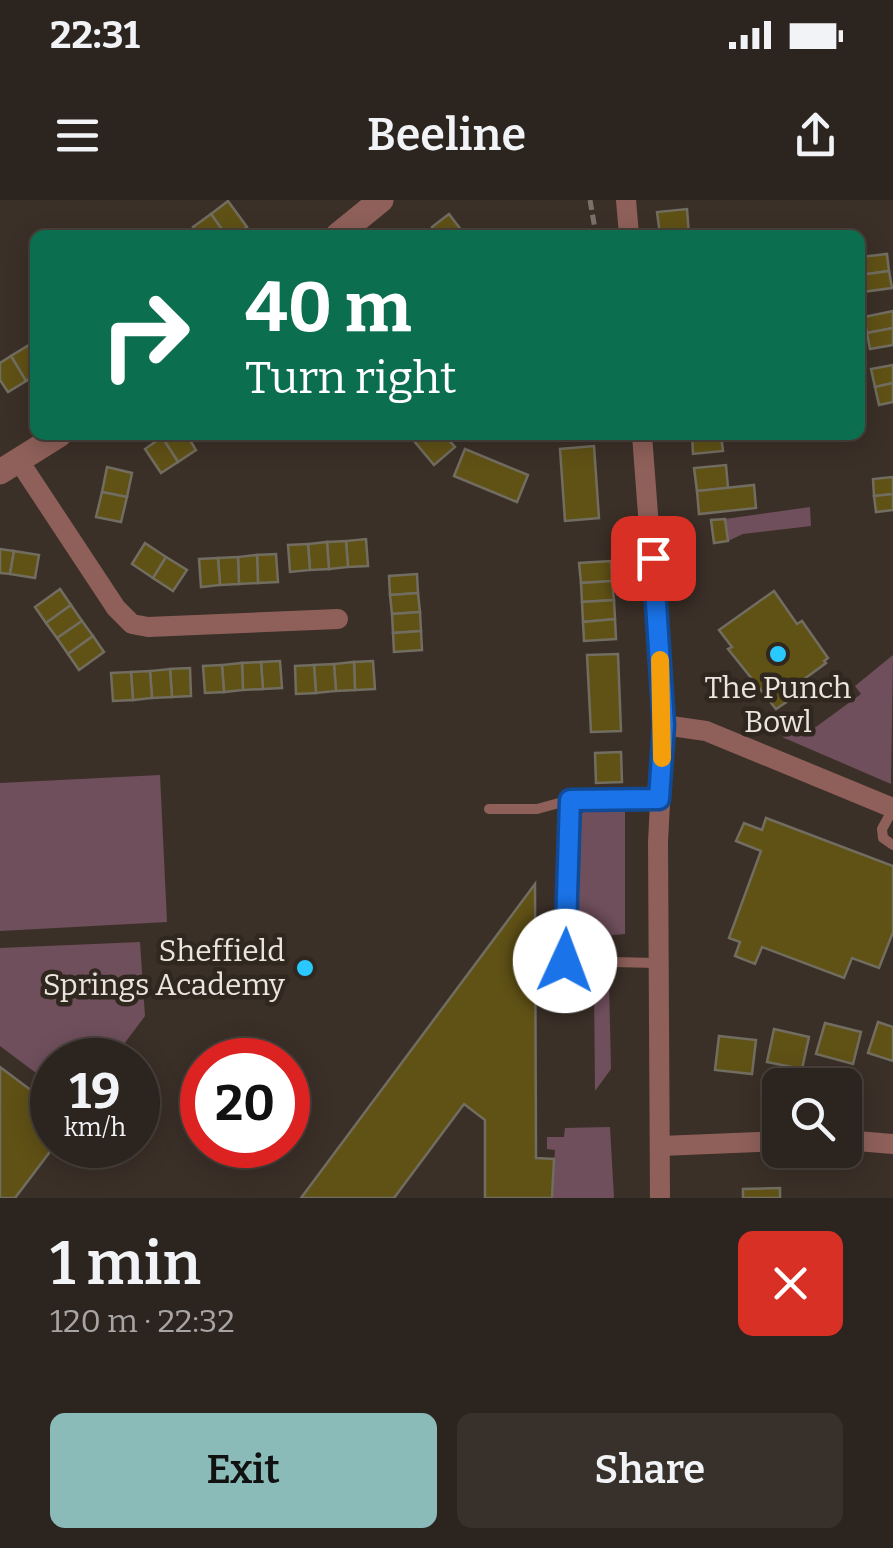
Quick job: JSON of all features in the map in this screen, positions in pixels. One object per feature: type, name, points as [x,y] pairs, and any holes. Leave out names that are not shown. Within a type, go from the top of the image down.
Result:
[{"type":"street","points":[[626,200],[628,230]]},
{"type":"street","points":[[344,230],[376,202]]},
{"type":"street","points":[[52,440],[9,466],[132,624],[148,628],[338,619]]},
{"type":"street","points":[[642,440],[664,725],[659,799],[660,1198]]},
{"type":"street","points":[[664,725],[706,731],[893,809]]},
{"type":"street","points":[[862,1141],[893,1144]]},
{"type":"street","points":[[660,1146],[762,1143]]},
{"type":"lane","points":[[489,809],[538,809],[570,800],[659,799]]},
{"type":"lane","points":[[570,800],[565,961],[659,963]]},
{"type":"lane","points":[[893,809],[882,829],[883,838],[893,844]]},
{"type":"path","points":[[590,200],[595,230]]},
{"type":"shaded area","points":[[810,507],[811,526],[743,534],[728,541],[725,519]]},
{"type":"shaded area","points":[[893,655],[891,784],[782,737],[809,732],[861,694],[855,686]]},
{"type":"shaded area","points":[[160,775],[167,922],[0,931],[0,783]]},
{"type":"shaded area","points":[[604,805],[625,805],[625,934],[612,935],[612,953],[585,946],[572,922],[572,834],[583,812]]},
{"type":"shaded area","points":[[140,942],[145,1016],[128,1038],[30,1038],[30,1068],[0,1046],[0,948]]},
{"type":"shaded area","points":[[609,983],[611,1069],[595,1091],[594,984]]},
{"type":"shaded area","points":[[610,1127],[614,1198],[552,1198],[555,1150],[547,1149],[547,1137],[564,1137],[565,1128]]},
{"type":"building","points":[[228,201],[247,227],[222,230],[211,214]]},
{"type":"building","points":[[687,209],[689,230],[659,230],[657,212]]},
{"type":"building","points":[[211,214],[222,230],[195,230],[193,227]]},
{"type":"building","points":[[449,214],[461,230],[434,230],[432,227]]},
{"type":"building","points":[[887,254],[889,271],[865,274],[865,256]]},
{"type":"building","points":[[889,271],[892,288],[865,292],[865,274]]},
{"type":"building","points":[[893,311],[893,328],[867,333],[865,317]]},
{"type":"building","points":[[893,328],[893,345],[870,349],[867,333]]},
{"type":"building","points":[[29,345],[30,378],[26,381],[11,356]]},
{"type":"building","points":[[11,356],[26,381],[8,392],[0,380],[0,363]]},
{"type":"building","points":[[893,365],[893,383],[875,387],[871,369]]},
{"type":"building","points":[[893,383],[893,402],[879,405],[875,387]]},
{"type":"building","points":[[164,440],[190,440],[196,450],[178,462]]},
{"type":"building","points":[[164,440],[178,462],[161,473],[145,449]]},
{"type":"building","points":[[413,440],[449,440],[455,447],[434,465]]},
{"type":"building","points":[[692,440],[722,440],[723,451],[693,454]]},
{"type":"building","points":[[594,446],[599,518],[565,521],[560,449]]},
{"type":"building","points":[[465,449],[528,475],[517,502],[454,476]]},
{"type":"building","points":[[726,465],[728,488],[697,491],[694,468]]},
{"type":"building","points":[[107,467],[132,473],[127,497],[102,492]]},
{"type":"building","points":[[893,477],[893,494],[874,496],[873,479]]},
{"type":"building","points":[[754,485],[756,508],[699,514],[697,491]]},
{"type":"building","points":[[102,492],[127,497],[121,522],[96,517]]},
{"type":"building","points":[[893,494],[893,510],[876,512],[874,496]]},
{"type":"building","points":[[725,519],[728,541],[714,543],[711,520]]},
{"type":"building","points":[[366,539],[368,566],[348,567],[346,541]]},
{"type":"building","points":[[346,541],[348,567],[329,569],[327,542]]},
{"type":"building","points":[[327,542],[329,569],[310,570],[308,544]]},
{"type":"building","points":[[145,543],[166,557],[153,578],[132,564]]},
{"type":"building","points":[[308,544],[310,570],[290,572],[288,545]]},
{"type":"building","points":[[0,549],[14,551],[10,574],[0,573]]},
{"type":"building","points":[[14,551],[39,555],[35,578],[10,574]]},
{"type":"building","points":[[276,554],[278,582],[258,583],[257,555]]},
{"type":"building","points":[[257,555],[258,583],[239,584],[238,557]]},
{"type":"building","points":[[166,557],[187,570],[173,591],[153,578]]},
{"type":"building","points":[[238,557],[239,584],[220,585],[218,558]]},
{"type":"building","points":[[218,558],[220,585],[201,587],[199,559]]},
{"type":"building","points":[[611,561],[612,581],[581,583],[579,563]]},
{"type":"building","points":[[417,574],[418,593],[390,595],[389,576]]},
{"type":"building","points":[[612,581],[614,600],[582,602],[581,583]]},
{"type":"building","points":[[60,589],[71,605],[46,623],[35,607]]},
{"type":"building","name":"The Punch Bowl","points":[[774,591],[828,658],[792,688],[797,695],[776,709],[728,649],[732,647],[719,630]]},
{"type":"building","points":[[418,593],[420,612],[392,614],[390,595]]},
{"type":"building","points":[[614,600],[615,619],[583,622],[582,602]]},
{"type":"building","points":[[71,605],[82,621],[57,638],[46,623]]},
{"type":"building","points":[[420,612],[421,631],[393,633],[392,614]]},
{"type":"building","points":[[615,619],[616,639],[584,641],[583,622]]},
{"type":"building","points":[[82,621],[93,636],[68,654],[57,638]]},
{"type":"building","points":[[421,631],[422,650],[394,652],[393,633]]},
{"type":"building","points":[[93,636],[104,652],[79,670],[68,654]]},
{"type":"building","points":[[618,654],[621,731],[591,732],[587,655]]},
{"type":"building","points":[[280,661],[282,688],[263,689],[261,662]]},
{"type":"building","points":[[373,661],[375,689],[355,690],[354,662]]},
{"type":"building","points":[[261,662],[263,689],[243,690],[242,663]]},
{"type":"building","points":[[354,662],[355,690],[336,691],[334,664]]},
{"type":"building","points":[[242,663],[243,690],[224,692],[222,665]]},
{"type":"building","points":[[334,664],[336,691],[316,693],[314,665]]},
{"type":"building","points":[[222,665],[224,692],[205,693],[203,666]]},
{"type":"building","points":[[314,665],[316,693],[296,694],[295,666]]},
{"type":"building","points":[[190,668],[191,696],[172,697],[170,669]]},
{"type":"building","points":[[170,669],[172,697],[152,698],[150,671]]},
{"type":"building","points":[[150,671],[152,698],[133,700],[131,672]]},
{"type":"building","points":[[131,672],[133,700],[113,701],[111,673]]},
{"type":"building","points":[[621,752],[622,782],[596,783],[595,753]]},
{"type":"building","points":[[766,818],[893,866],[893,932],[879,968],[852,958],[844,978],[762,947],[755,964],[735,956],[740,942],[729,938],[761,851],[736,841],[744,823],[762,830]]},
{"type":"building","points":[[535,884],[536,1158],[554,1159],[552,1198],[485,1198],[485,1120],[464,1104],[394,1198],[301,1198]]},
{"type":"building","points":[[878,1022],[893,1027],[893,1061],[868,1053]]},
{"type":"building","points":[[825,1023],[861,1032],[853,1064],[816,1054]]},
{"type":"building","points":[[774,1029],[809,1037],[802,1068],[767,1062]]},
{"type":"building","points":[[719,1036],[756,1040],[752,1074],[715,1070]]},
{"type":"building","points":[[0,1067],[30,1090],[30,1168],[38,1168],[15,1198],[0,1198]]},
{"type":"building","points":[[780,1188],[780,1198],[743,1198],[743,1189]]},
{"type":"slow traffic","points":[[660,660],[662,758]]},
{"type":"place","name":"The Punch Bowl","points":[[778,654]]},
{"type":"place","name":"Sheffield Springs Academy","points":[[305,968]]},
{"type":"route","points":[[565,961],[570,800],[659,799],[664,725],[653,558]]}]
